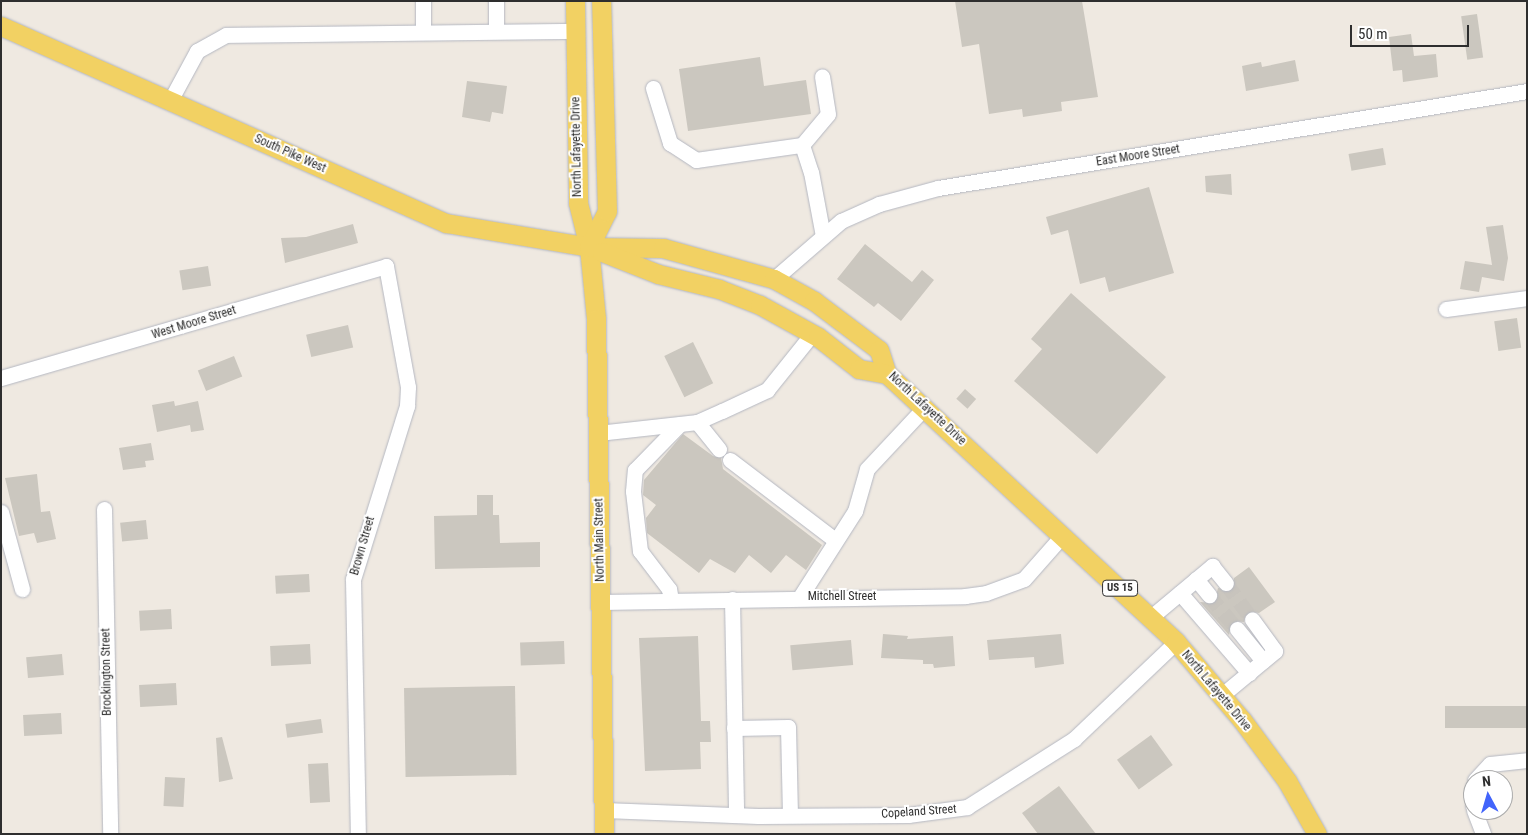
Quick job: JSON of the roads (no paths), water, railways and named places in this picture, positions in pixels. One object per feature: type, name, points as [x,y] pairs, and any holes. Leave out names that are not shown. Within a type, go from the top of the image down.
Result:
[{"type":"main road","name":"North Lafayette Drive","points":[[575,1],[578,203],[590,247],[663,248],[774,279],[814,301],[879,350],[887,374],[925,407],[1061,537],[1151,617],[1176,642],[1222,695],[1287,781],[1318,834]]},
{"type":"main road","points":[[601,1],[607,211],[590,247],[658,274],[718,289],[760,305],[812,334],[860,369],[887,374]]},
{"type":"main road","name":"South Pike West","points":[[1,26],[446,223],[590,247]]},
{"type":"main road","name":"North Main Street","points":[[590,247],[596,320],[604,834]]},
{"type":"street","points":[[423,1],[423,32]]},
{"type":"street","points":[[496,1],[496,31]]},
{"type":"street","points":[[170,101],[197,51],[226,36],[576,31]]},
{"type":"street","points":[[653,88],[670,143],[696,160],[802,145],[828,114],[822,76]]},
{"type":"street","name":"East Moore Street","points":[[774,279],[841,220],[879,204],[938,188],[1527,91]]},
{"type":"street","points":[[802,145],[811,172],[823,236]]},
{"type":"street","name":"West Moore Street","points":[[1,378],[386,266]]},
{"type":"street","name":"Brown Street","points":[[358,834],[353,579],[407,406],[408,387],[386,266]]},
{"type":"street","points":[[1446,309],[1527,298]]},
{"type":"street","points":[[598,433],[697,422],[766,390],[812,334]]},
{"type":"street","points":[[800,597],[855,511],[867,469],[925,407]]},
{"type":"street","points":[[697,422],[719,449]]},
{"type":"street","points":[[671,600],[669,589],[640,551],[633,491],[635,470],[680,424]]},
{"type":"street","points":[[730,460],[836,540]]},
{"type":"street","name":"Brockington Street","points":[[104,509],[110,834]]},
{"type":"street","points":[[1,512],[22,589]]},
{"type":"street","name":"Mitchell Street","points":[[601,602],[986,593],[1024,579],[1061,537]]},
{"type":"street","points":[[1151,617],[1212,566],[1226,583]]},
{"type":"street","points":[[1196,579],[1209,595]]},
{"type":"street","points":[[1180,593],[1249,673]]},
{"type":"street","points":[[732,599],[736,815]]},
{"type":"street","points":[[1222,695],[1275,651],[1252,619]]},
{"type":"street","points":[[1236,629],[1264,661]]},
{"type":"street","name":"Copeland Street","points":[[604,810],[736,815],[908,815],[968,807],[1074,739],[1176,642]]},
{"type":"street","points":[[734,728],[788,727],[790,815]]},
{"type":"street","points":[[1484,770],[1490,764],[1527,760]]},
{"type":"street","points":[[1478,820],[1483,834]]},
{"type":"tunnel","points":[[1226,583],[1252,619]]},
{"type":"tunnel","points":[[1209,595],[1237,629]]}]
